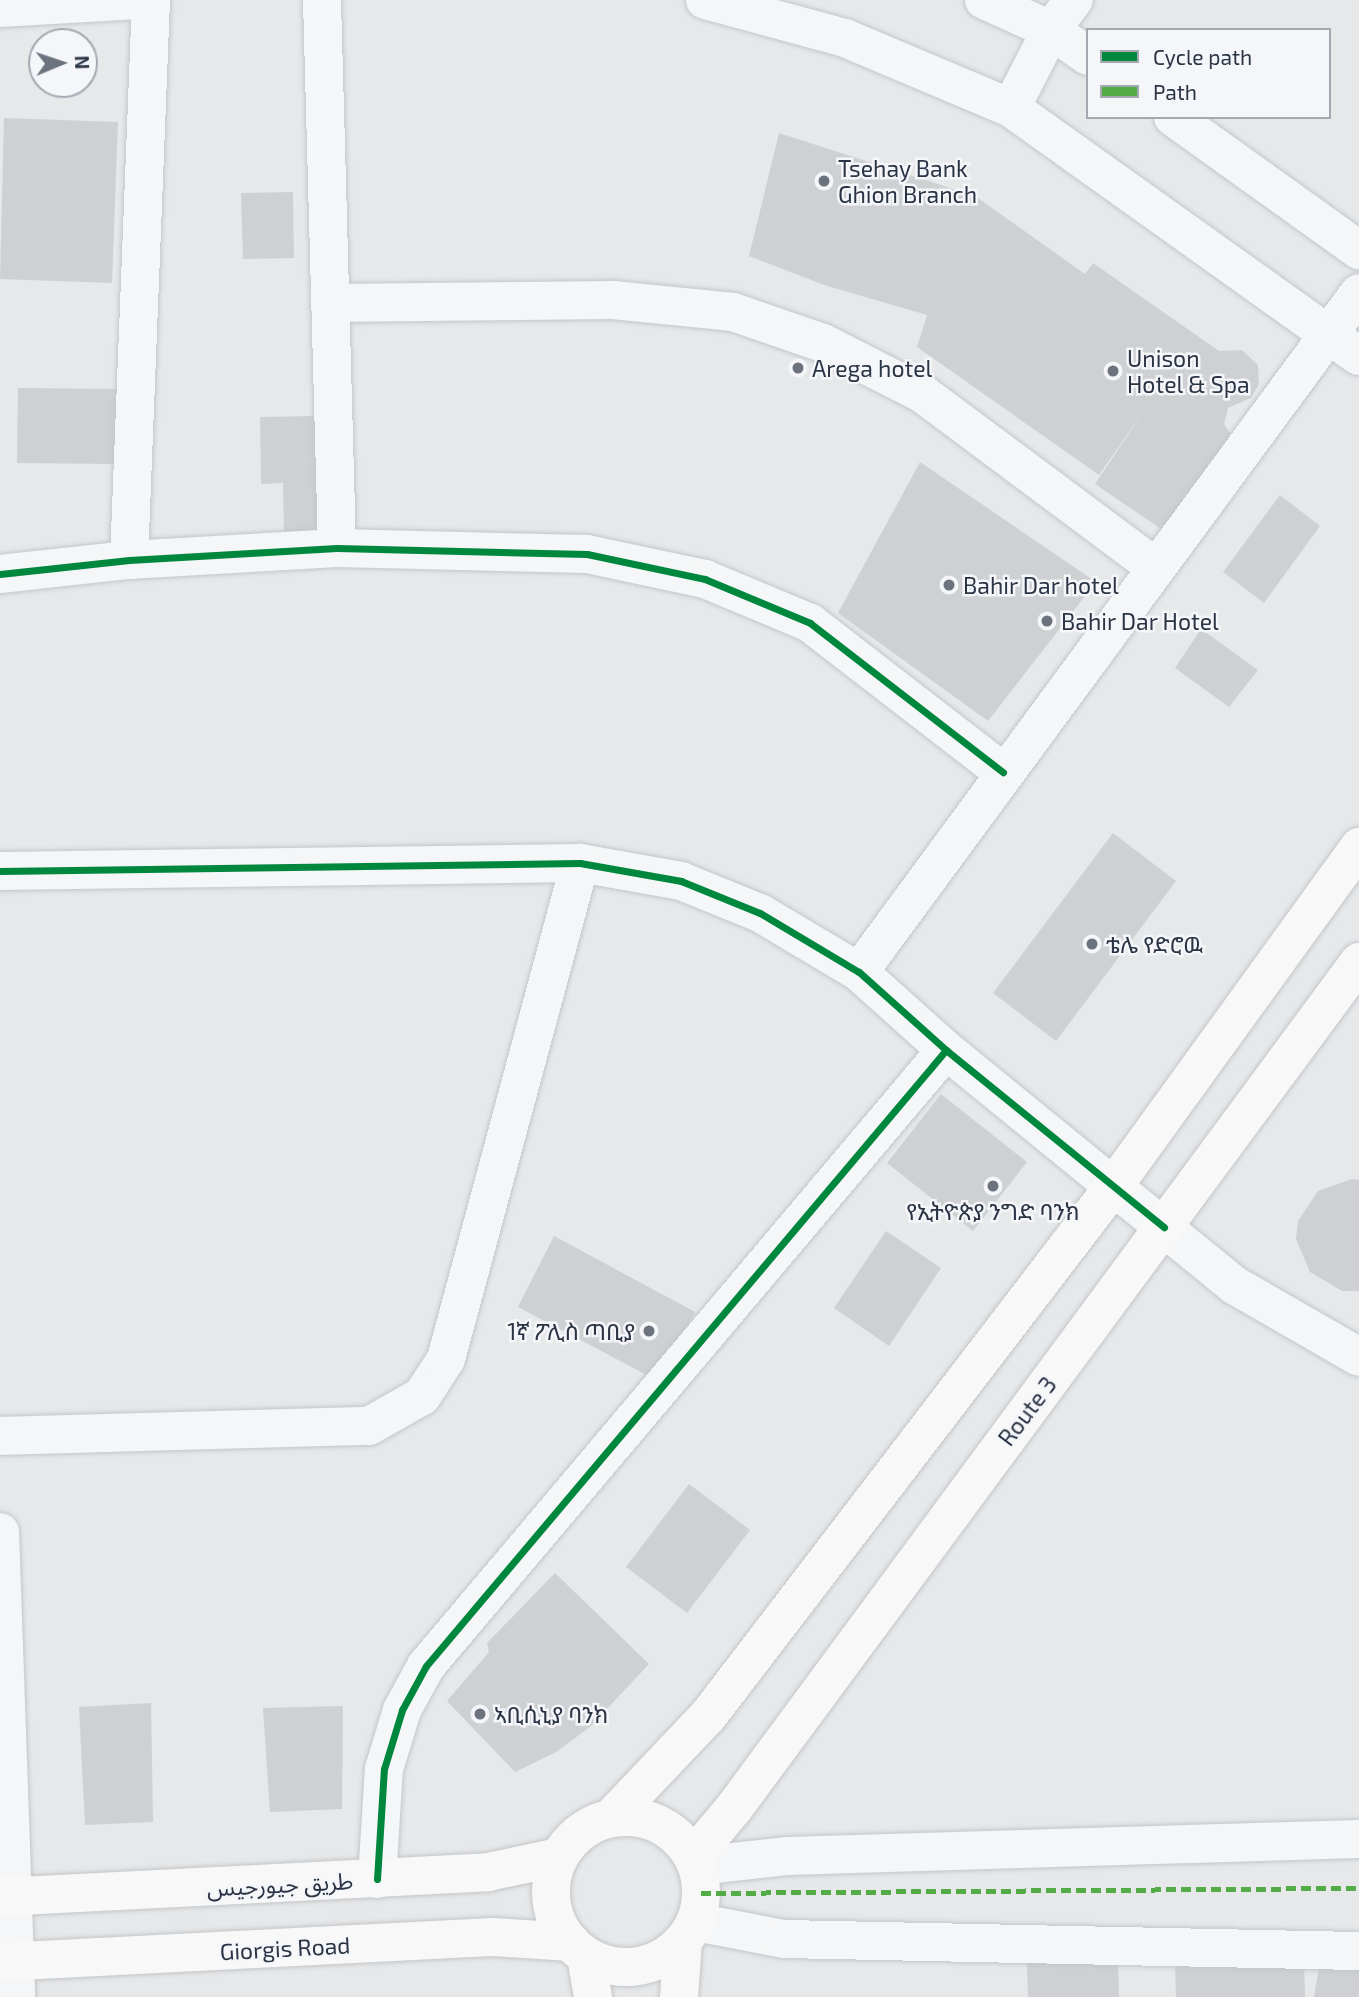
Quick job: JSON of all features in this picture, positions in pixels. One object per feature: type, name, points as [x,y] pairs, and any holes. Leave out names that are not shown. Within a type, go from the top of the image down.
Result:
[{"type":"main road","points":[[593,1997],[578,1949],[558,1923],[552,1901],[559,1857],[573,1839],[612,1817],[708,1716],[1113,1187],[1359,847]]},
{"type":"main road","name":"Route 3","points":[[695,1861],[1359,962]]},
{"type":"main road","points":[[612,1817],[636,1816],[659,1823],[679,1837],[695,1861],[701,1893],[689,1932],[679,1997]]},
{"type":"main road","name":"طريق جيورجيس","points":[[5,1896],[377,1880],[488,1872],[559,1857]]},
{"type":"main road","points":[[578,1949],[605,1965],[648,1964],[689,1932]]},
{"type":"main road","name":"Giorgis Road","points":[[10,1974],[493,1937],[578,1949]]},
{"type":"street","points":[[0,8],[137,0]]},
{"type":"street","points":[[129,560],[151,0]]},
{"type":"street","points":[[322,0],[337,548]]},
{"type":"street","points":[[705,0],[845,38],[1011,108],[1359,356]]},
{"type":"street","points":[[984,0],[1051,30],[1086,55]]},
{"type":"street","points":[[1011,108],[1051,30],[1074,0]]},
{"type":"street","points":[[1176,119],[1359,250]]},
{"type":"street","points":[[859,972],[1154,566],[1359,293]]},
{"type":"street","points":[[331,303],[613,300],[733,312],[823,343],[923,394],[1154,566]]},
{"type":"street","points":[[0,574],[129,560],[337,548],[587,554],[705,579],[810,622],[1003,772]]},
{"type":"street","points":[[0,1436],[369,1426],[422,1396],[446,1359],[580,863]]},
{"type":"street","points":[[0,871],[580,863],[681,881],[760,913],[859,972],[946,1050],[1234,1285],[1359,1357]]},
{"type":"street","points":[[377,1880],[384,1769],[402,1710],[426,1666],[946,1050]]},
{"type":"street","points":[[0,1532],[5,1896],[10,1974]]},
{"type":"street","points":[[695,1861],[1359,1839]]},
{"type":"street","points":[[689,1932],[784,1939],[1359,1951]]},
{"type":"building","points":[[4,118],[118,122],[112,283],[0,279]]},
{"type":"building","points":[[779,133],[975,196],[1085,274],[1093,263],[1219,351],[1242,350],[1258,365],[1259,384],[1251,398],[1228,408],[1224,424],[1232,436],[1167,533],[1095,484],[1147,406],[1099,475],[917,347],[927,315],[824,285],[749,256]]},
{"type":"building","points":[[293,192],[294,258],[243,259],[241,193]]},
{"type":"building","points":[[18,388],[117,389],[116,464],[17,463]]},
{"type":"building","points":[[317,416],[320,535],[284,537],[283,483],[261,484],[260,417]]},
{"type":"building","points":[[920,462],[1096,582],[988,721],[838,613]]},
{"type":"building","points":[[1280,495],[1320,526],[1264,603],[1223,572]]},
{"type":"building","points":[[1201,629],[1258,670],[1229,707],[1175,668]]},
{"type":"building","points":[[1113,833],[1176,881],[1056,1041],[993,993]]},
{"type":"building","points":[[941,1094],[1027,1162],[973,1231],[887,1163]]},
{"type":"building","points":[[1352,1179],[1359,1180],[1359,1291],[1342,1291],[1310,1272],[1296,1239],[1298,1221],[1318,1191]]},
{"type":"building","points":[[886,1231],[941,1268],[889,1346],[834,1308]]},
{"type":"building","points":[[554,1236],[695,1312],[658,1381],[518,1307]]},
{"type":"building","points":[[689,1484],[750,1530],[687,1613],[626,1567]]},
{"type":"building","points":[[555,1573],[649,1664],[590,1727],[556,1752],[515,1772],[447,1701],[489,1652],[487,1643]]},
{"type":"building","points":[[151,1703],[153,1822],[85,1825],[79,1707]]},
{"type":"building","points":[[343,1706],[342,1809],[270,1812],[263,1708]]},
{"type":"building","points":[[1118,1960],[1119,1997],[1028,1997],[1027,1962]]},
{"type":"building","points":[[1304,1962],[1305,1997],[1176,1997],[1175,1965]]},
{"type":"building","points":[[1320,1962],[1359,1969],[1359,1997],[1314,1997]]},
{"type":"marked path","points":[[701,1893],[1359,1888]]},
{"type":"cycle path","points":[[0,574],[129,560],[337,548],[587,554],[705,579],[810,623],[1003,772]]},
{"type":"cycle path","points":[[0,871],[580,863],[681,881],[760,913],[859,972],[946,1050],[1164,1227]]},
{"type":"cycle path","points":[[377,1879],[384,1769],[402,1710],[426,1666],[946,1050]]},
{"type":"place","name":"Tsehay Bank Ghion Branch","points":[[824,181]]},
{"type":"place","name":"Arega hotel","points":[[798,368]]},
{"type":"place","name":"Unison Hotel & Spa","points":[[1113,371]]},
{"type":"place","name":"Bahir Dar hotel","points":[[949,585]]},
{"type":"place","name":"Bahir Dar Hotel","points":[[1047,621]]},
{"type":"place","name":"ቴሌ የድሮዉ","points":[[1092,944]]},
{"type":"place","name":"የኢትዮጵያ ንግድ ባንክ","points":[[993,1186]]},
{"type":"place","name":"1ኛ ፖሊስ ጣቢያ","points":[[649,1331]]},
{"type":"place","name":"ኣቢሲኒያ ባንክ","points":[[480,1714]]}]
